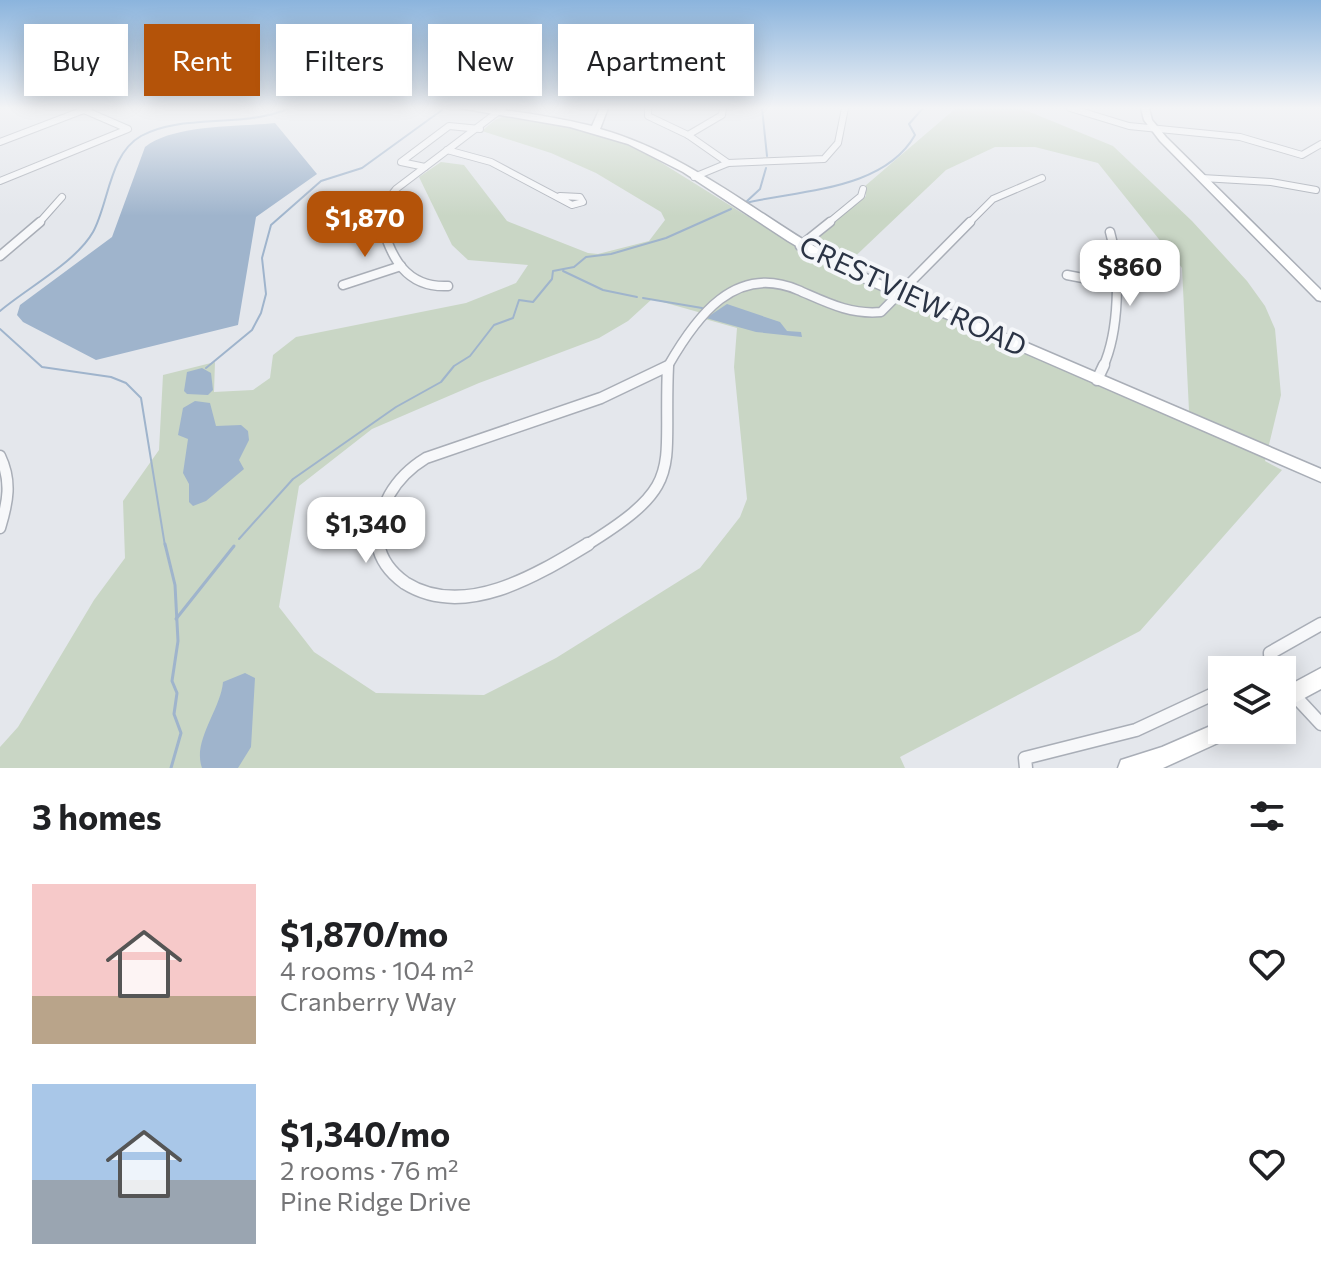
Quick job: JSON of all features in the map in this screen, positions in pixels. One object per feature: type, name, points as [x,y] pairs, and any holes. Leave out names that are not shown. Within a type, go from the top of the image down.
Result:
[{"type":"street","points":[[0,181],[91,144]]},
{"type":"street","points":[[425,144],[401,162],[426,167]]},
{"type":"street","points":[[448,286],[416,283],[401,266],[380,218],[388,197],[457,144]]},
{"type":"street","name":"CRESTVIEW ROAD","points":[[630,144],[656,154],[800,246],[899,294],[1321,476]]},
{"type":"street","points":[[701,144],[728,163]]},
{"type":"street","points":[[694,177],[728,163],[824,159],[837,144]]},
{"type":"street","points":[[1169,144],[1321,297]]},
{"type":"street","points":[[1267,144],[1321,160]]},
{"type":"street","points":[[1307,154],[1321,144]]},
{"type":"street","points":[[447,150],[491,162],[560,196]]},
{"type":"street","points":[[668,366],[626,389],[452,446],[418,462],[395,485],[383,509],[378,543],[385,564],[402,581],[419,590],[445,596],[471,596],[515,582],[616,527],[651,500],[665,473],[668,366],[686,333],[698,319],[724,298],[750,285],[777,283],[841,310],[862,314],[881,312],[993,199],[1042,178]]},
{"type":"street","points":[[1202,178],[1271,182],[1316,190]]},
{"type":"street","points":[[800,246],[861,196],[863,189]]},
{"type":"street","points":[[0,256],[47,216],[62,197]]},
{"type":"street","points":[[346,223],[380,218]]},
{"type":"street","points":[[1097,380],[1113,345],[1116,253],[1110,232]]},
{"type":"street","points":[[343,285],[401,266]]},
{"type":"street","points":[[1067,275],[1114,284]]},
{"type":"street","points":[[0,456],[9,473],[11,489],[0,528]]},
{"type":"street","points":[[1270,656],[1321,624]]},
{"type":"street","points":[[1296,688],[1321,678]]},
{"type":"street","points":[[1026,768],[1025,758],[1136,730],[1208,697]]},
{"type":"street","points":[[1296,701],[1321,724]]},
{"type":"street","points":[[1129,768],[1208,736]]},
{"type":"green space","points":[[522,144],[627,144],[636,147],[802,250],[866,196],[865,186],[914,144],[1108,144],[1192,221],[1247,281],[1265,306],[1275,329],[1281,395],[1265,461],[1282,470],[1140,631],[900,757],[905,768],[0,768],[0,747],[18,727],[94,600],[125,558],[123,501],[159,450],[163,375],[215,362],[214,392],[253,390],[270,378],[273,355],[296,337],[466,303],[516,283],[528,265],[468,260],[452,245],[419,177],[441,162],[464,165],[507,221],[588,253],[598,254],[649,241],[665,220],[661,212],[596,173]],"holes":[[[995,147],[1035,147],[1098,163],[1182,268],[1189,411],[971,322],[845,266],[946,170]],[[652,299],[698,312],[705,319],[737,328],[734,367],[747,499],[740,517],[700,568],[556,658],[484,695],[376,693],[314,652],[279,607],[299,486],[372,429],[479,383],[599,338],[628,321]]]},
{"type":"water","points":[[150,144],[292,144],[317,174],[256,217],[238,325],[96,360],[23,322],[17,315],[20,305],[112,237],[145,147]]},
{"type":"water","points":[[727,304],[780,322],[787,331],[801,332],[802,337],[756,332],[706,318]]},
{"type":"water","points":[[202,368],[211,373],[213,390],[208,395],[187,394],[184,391],[187,372]]},
{"type":"water","points":[[195,401],[210,403],[216,426],[241,425],[248,431],[249,440],[239,460],[244,469],[206,501],[193,506],[189,502],[189,484],[183,473],[188,439],[178,435],[183,408]]},
{"type":"water","points":[[245,673],[255,678],[251,747],[238,768],[202,768],[201,747],[223,682]]},
{"type":"waterway","points":[[0,311],[63,264],[85,243],[98,220],[116,167],[130,144]]},
{"type":"waterway","points":[[206,368],[252,330],[261,313],[266,294],[262,258],[271,225],[321,181],[362,168],[395,144]]},
{"type":"waterway","points":[[766,144],[767,156]]},
{"type":"waterway","points":[[745,203],[839,185],[862,177],[883,167],[908,144]]},
{"type":"waterway","points":[[746,202],[760,189],[766,168]]},
{"type":"waterway","points":[[239,539],[293,479],[396,407],[441,382],[454,366],[470,356],[494,325],[513,318],[519,300],[533,302],[552,279],[553,271],[574,267],[586,257],[611,254],[666,238],[731,209]]},
{"type":"waterway","points":[[563,271],[603,290],[637,297]]},
{"type":"waterway","points":[[643,298],[702,308]]},
{"type":"waterway","points":[[0,329],[42,367],[111,377],[126,383],[141,398],[165,546]]},
{"type":"waterway","points":[[165,544],[175,585],[177,618]]},
{"type":"waterway","points":[[177,618],[234,546]]},
{"type":"waterway","points":[[171,768],[181,733],[174,714],[177,693],[172,681],[178,641],[177,618]]}]
